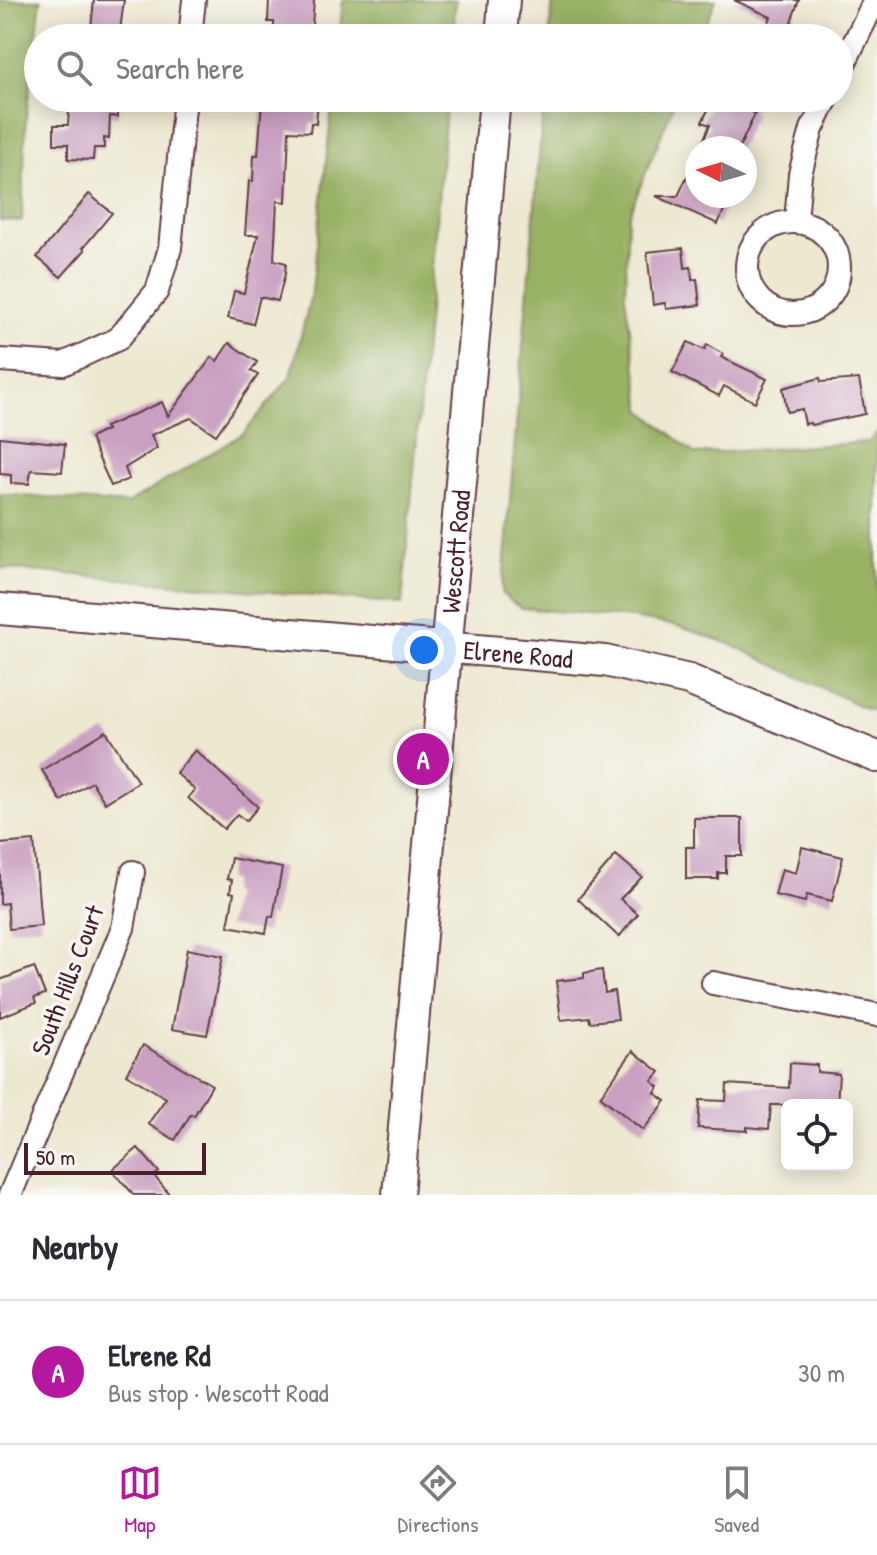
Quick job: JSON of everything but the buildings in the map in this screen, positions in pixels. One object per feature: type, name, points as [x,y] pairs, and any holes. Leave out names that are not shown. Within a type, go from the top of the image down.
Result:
[{"type":"street","points":[[191,24],[194,0]]},
{"type":"street","points":[[502,24],[504,0]]},
{"type":"street","points":[[853,45],[875,0]]},
{"type":"street","points":[[0,360],[63,364],[118,339],[157,291],[170,248],[184,112]]},
{"type":"street","name":"Wescott Road","points":[[398,1195],[494,112]]},
{"type":"street","points":[[796,221],[800,174],[812,129],[820,112]]},
{"type":"street","points":[[796,221],[811,225],[825,234],[839,262],[839,278],[822,304],[808,312],[792,315],[764,305],[748,280],[746,265],[749,251],[768,228],[796,221]]},
{"type":"street","name":"Elrene Road","points":[[0,609],[605,661],[689,680],[877,757]]},
{"type":"street","name":"South Hills Court","points":[[10,1195],[123,928],[133,872]]},
{"type":"street","points":[[713,983],[877,1015]]},
{"type":"green space","points":[[0,0],[41,0],[38,24],[24,24],[24,112],[27,112],[22,221],[0,220]]},
{"type":"green space","points":[[343,0],[456,0],[454,24],[340,24]]},
{"type":"green space","points":[[553,0],[716,0],[706,24],[550,24]]},
{"type":"green space","points":[[331,112],[446,112],[402,604],[0,568],[0,494],[127,504],[244,433],[291,376],[312,291]]},
{"type":"green space","points":[[543,112],[670,112],[628,217],[625,296],[642,410],[695,454],[869,442],[877,432],[877,714],[730,644],[677,626],[633,618],[520,608],[502,594]]},
{"type":"place","name":"Elrene Rd","points":[[423,759]]}]
